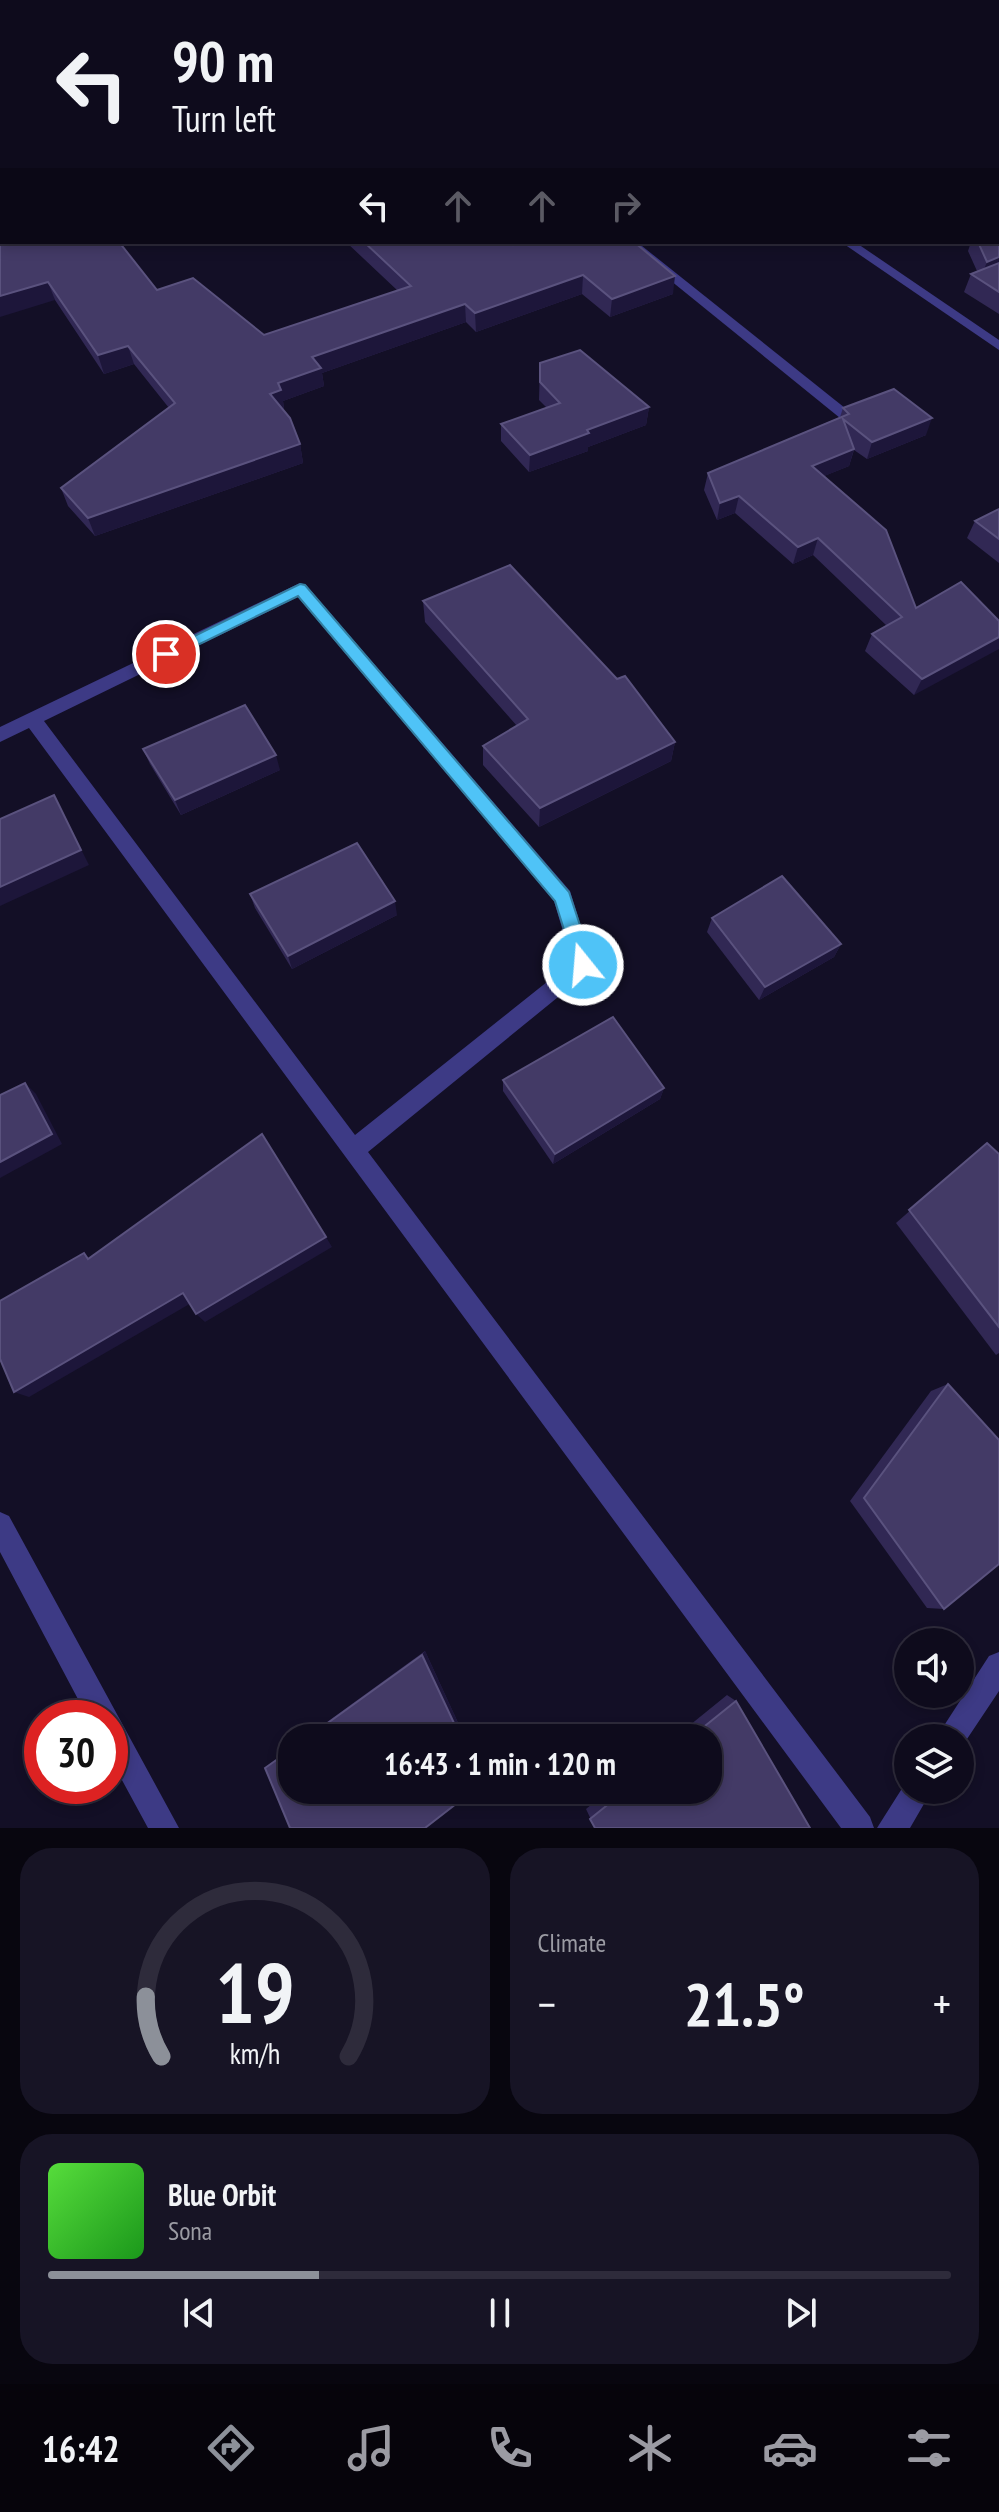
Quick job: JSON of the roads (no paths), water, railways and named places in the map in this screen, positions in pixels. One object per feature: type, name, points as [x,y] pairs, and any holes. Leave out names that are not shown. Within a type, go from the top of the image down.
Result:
[{"type":"street","points":[[631,244],[845,415]]},
{"type":"street","points":[[850,244],[999,346]]},
{"type":"street","points":[[0,735],[300,589],[563,897],[583,965],[355,1149]]},
{"type":"street","points":[[32,719],[859,1828]]},
{"type":"street","points":[[0,1525],[94,1700]]},
{"type":"street","points":[[960,1724],[999,1666]]},
{"type":"street","points":[[128,1762],[164,1828]]},
{"type":"street","points":[[892,1828],[908,1804]]}]
